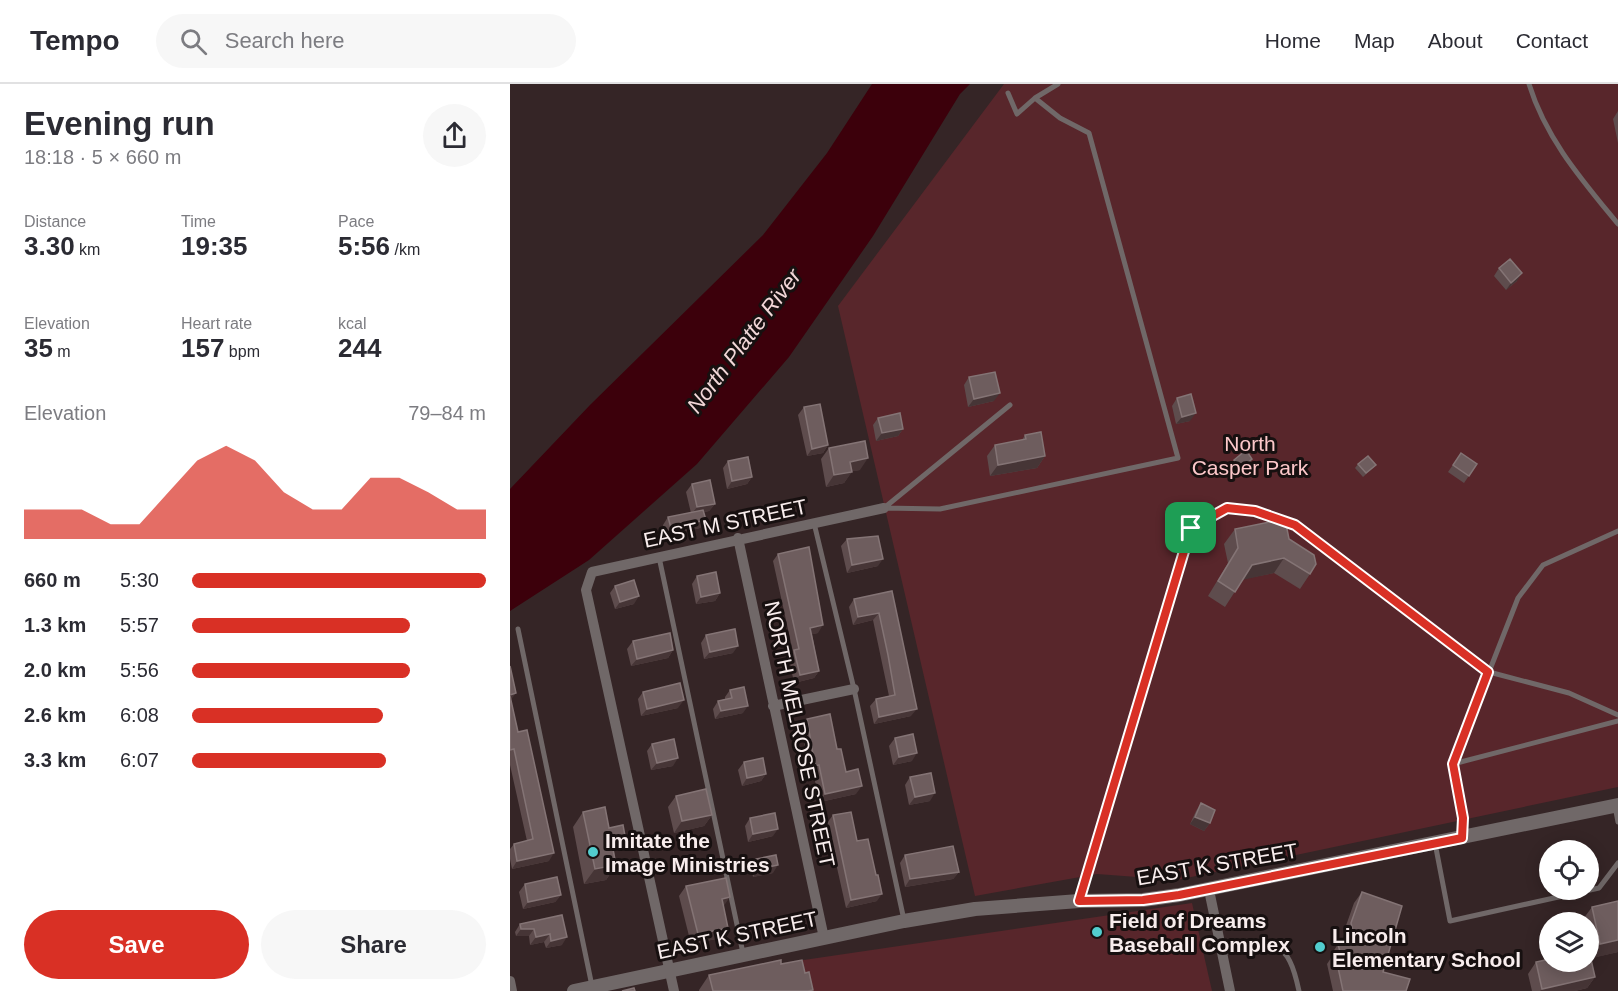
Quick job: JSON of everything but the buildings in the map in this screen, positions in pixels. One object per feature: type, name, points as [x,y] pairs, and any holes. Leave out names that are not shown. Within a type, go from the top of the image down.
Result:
[{"type":"street","name":"EAST M STREET","points":[[669,971],[586,590],[592,572],[738,538],[884,508]]},
{"type":"street","name":"NORTH MELROSE STREET","points":[[738,538],[824,938]]},
{"type":"street","points":[[773,706],[854,689]]},
{"type":"street","name":"EAST K STREET","points":[[574,991],[904,921],[975,909],[1079,901],[1143,900],[1209,890],[1616,805]]},
{"type":"street","points":[[1209,890],[1230,991]]},
{"type":"street","points":[[669,971],[674,991]]},
{"type":"street","points":[[510,981],[512,991]]},
{"type":"lane","points":[[1008,93],[1017,114],[1035,98],[1058,84]]},
{"type":"lane","points":[[1529,84],[1540,118],[1553,140],[1618,224]]},
{"type":"lane","points":[[884,508],[940,509],[1178,458],[1089,133],[1060,118],[1035,98]]},
{"type":"lane","points":[[884,508],[1010,405]]},
{"type":"lane","points":[[1079,901],[1191,528],[1227,508],[1255,511],[1295,525],[1488,672],[1569,693],[1618,715]]},
{"type":"lane","points":[[814,524],[854,689],[904,921]]},
{"type":"lane","points":[[1462,838],[1463,818],[1453,764],[1518,598],[1543,565],[1618,531]]},
{"type":"lane","points":[[659,556],[743,955]]},
{"type":"lane","points":[[518,629],[592,989]]},
{"type":"lane","points":[[1453,764],[1618,721]]},
{"type":"lane","points":[[1616,805],[1618,822]]},
{"type":"lane","points":[[1435,843],[1450,921],[1599,888],[1618,863]]},
{"type":"lane","points":[[1222,953],[1259,945],[1281,949],[1291,960],[1299,991]]},
{"type":"green space","name":"North Casper Park","points":[[1004,84],[1618,84],[1618,787],[1177,880],[1097,874],[975,896],[838,306]]},
{"type":"green space","name":"Field of Dreams Baseball Complex","points":[[1192,903],[1212,991],[803,991],[797,961]]},
{"type":"water","name":"North Platte River","points":[[872,84],[970,84],[960,94],[873,236],[789,357],[697,464],[589,560],[510,611],[510,489],[590,405],[763,235],[827,153]]},
{"type":"place","name":"Imitate the Image Ministries","points":[[593,852]]},
{"type":"place","name":"Field of Dreams Baseball Complex","points":[[1097,932]]},
{"type":"place","name":"Lincoln Elementary School","points":[[1320,947]]},
{"type":"route","points":[[1227,508],[1255,511],[1295,525],[1488,672],[1453,764],[1463,818],[1462,838],[1179,895],[1143,900],[1079,901],[1191,528],[1227,508]]}]
